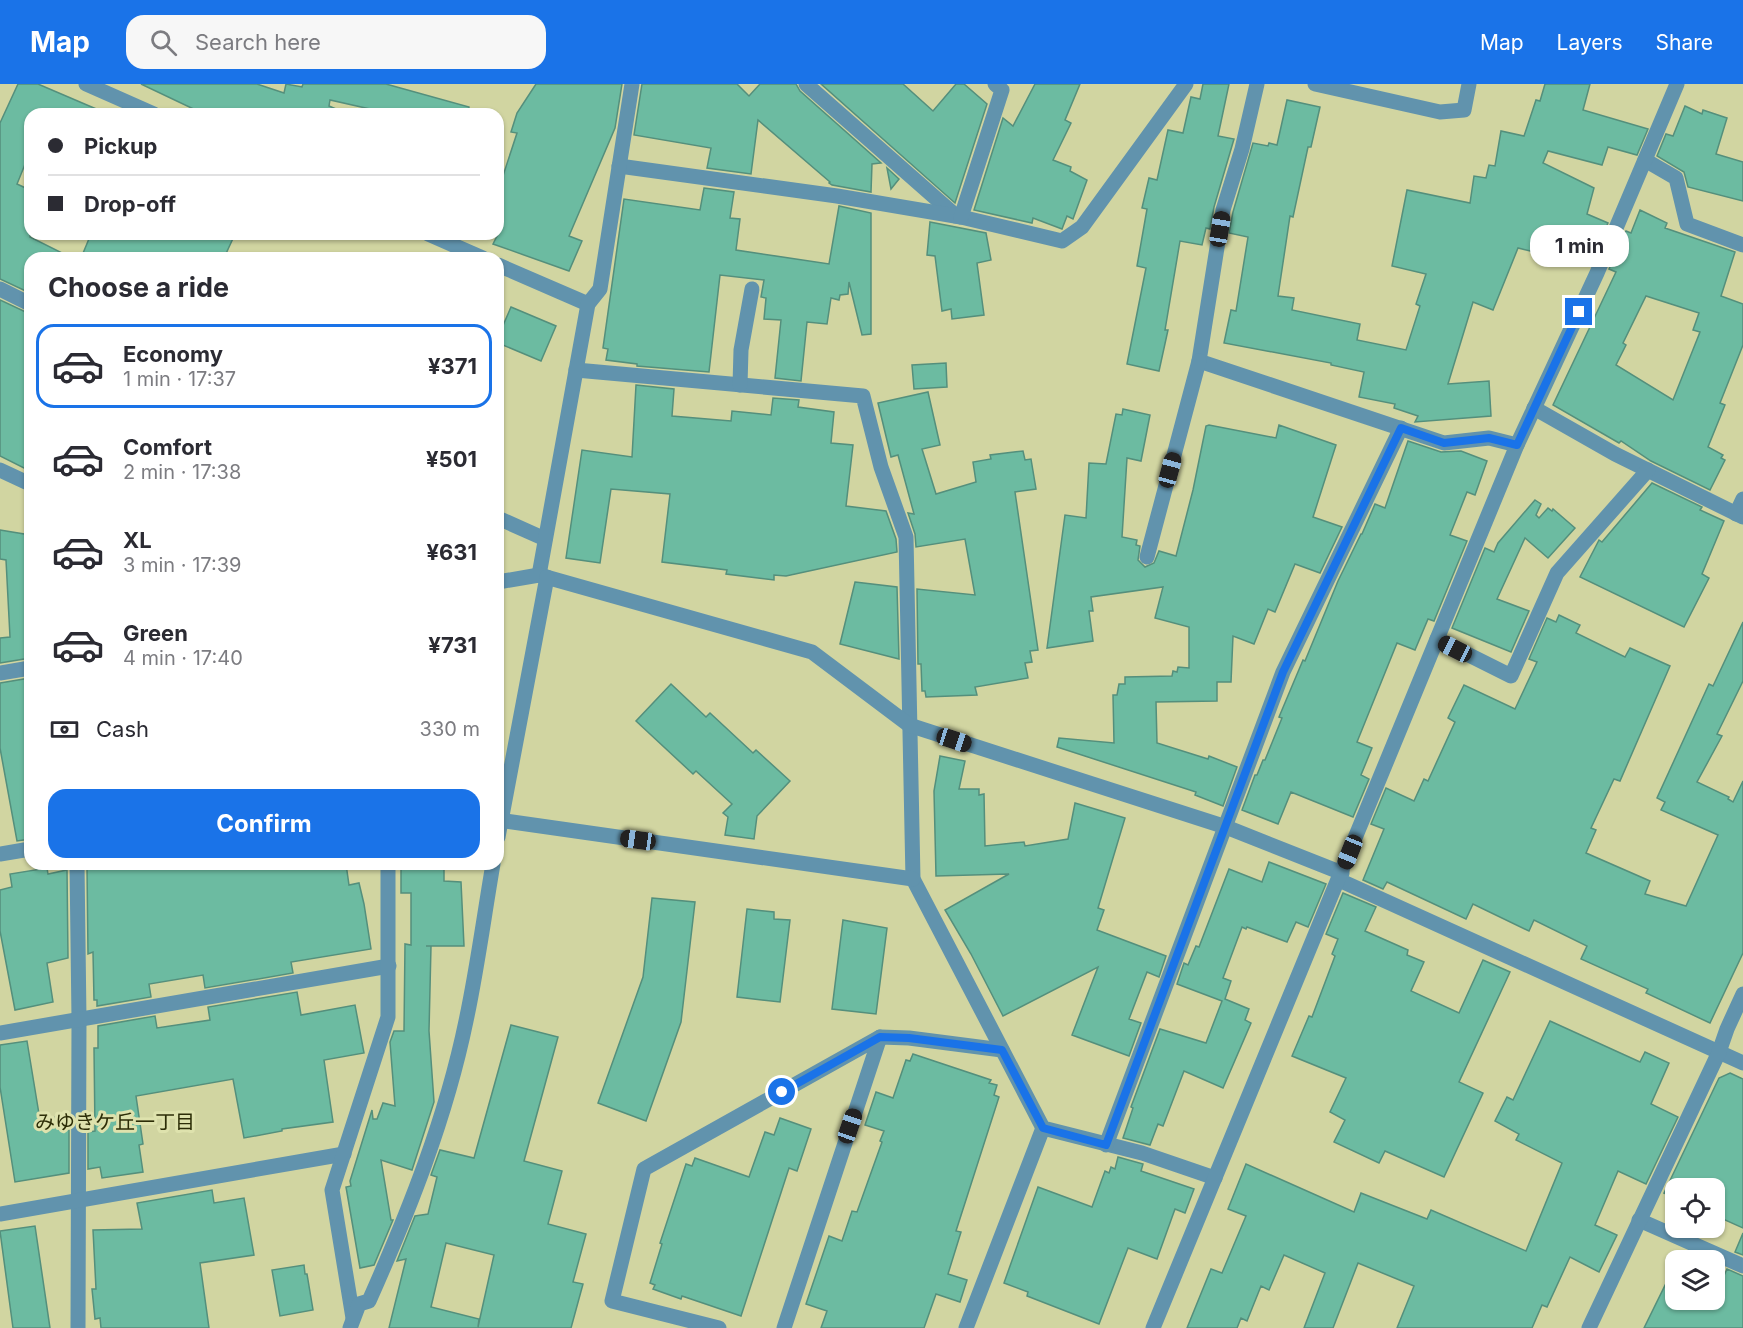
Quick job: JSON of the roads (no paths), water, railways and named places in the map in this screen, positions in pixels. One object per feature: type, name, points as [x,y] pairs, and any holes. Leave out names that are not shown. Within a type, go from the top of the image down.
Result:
[{"type":"street","points":[[86,84],[140,108]]},
{"type":"street","points":[[504,793],[543,576],[545,539],[588,304],[600,289],[632,84]]},
{"type":"street","points":[[806,84],[958,216]]},
{"type":"street","points":[[958,216],[1002,90],[995,84]]},
{"type":"street","points":[[619,166],[837,196],[958,216],[1062,241],[1082,227],[1185,84]]},
{"type":"street","points":[[1147,557],[1199,361],[1224,210],[1242,149],[1257,84]]},
{"type":"street","points":[[1315,84],[1440,112],[1464,110],[1469,84]]},
{"type":"street","points":[[1153,1328],[1517,445],[1597,273],[1677,84]]},
{"type":"street","points":[[1645,160],[1676,178],[1688,224],[1743,245]]},
{"type":"street","points":[[442,240],[469,252]]},
{"type":"street","points":[[504,268],[588,304]]},
{"type":"street","points":[[0,289],[24,301]]},
{"type":"street","points":[[740,385],[741,350],[752,289]]},
{"type":"street","points":[[1199,361],[1444,443],[1489,438],[1517,445]]},
{"type":"street","points":[[576,370],[863,396],[881,467],[906,537],[913,879],[1043,1128],[1142,1153],[1215,1178]]},
{"type":"street","points":[[1534,408],[1615,454],[1739,516],[1743,499]]},
{"type":"street","points":[[1106,1145],[1283,672],[1401,428]]},
{"type":"street","points":[[0,470],[24,481]]},
{"type":"street","points":[[1437,639],[1511,676],[1557,573],[1648,470]]},
{"type":"street","points":[[504,521],[545,539]]},
{"type":"street","points":[[504,581],[543,576],[812,652],[909,725],[1226,828],[1340,876],[1743,1063]]},
{"type":"street","points":[[0,673],[24,669]]},
{"type":"street","points":[[504,822],[913,879]]},
{"type":"street","points":[[0,854],[24,850]]},
{"type":"street","points":[[76,870],[79,1019],[78,1328]]},
{"type":"street","points":[[352,1323],[332,1191],[388,1017],[388,870]]},
{"type":"street","points":[[352,1323],[359,1304],[369,1301],[406,1218],[444,1106],[466,1022],[492,870]]},
{"type":"street","points":[[0,1033],[389,966]]},
{"type":"street","points":[[1589,1328],[1719,1052],[1743,994]]},
{"type":"street","points":[[719,1328],[612,1302],[644,1169],[880,1037],[909,1038],[1002,1050]]},
{"type":"street","points":[[784,1328],[880,1037]]},
{"type":"street","points":[[966,1328],[1043,1128]]},
{"type":"street","points":[[0,1214],[344,1154]]},
{"type":"street","points":[[1640,1220],[1743,1266]]},
{"type":"district","name":"みゆきケ丘一丁目","points":[[115,1122]]}]
